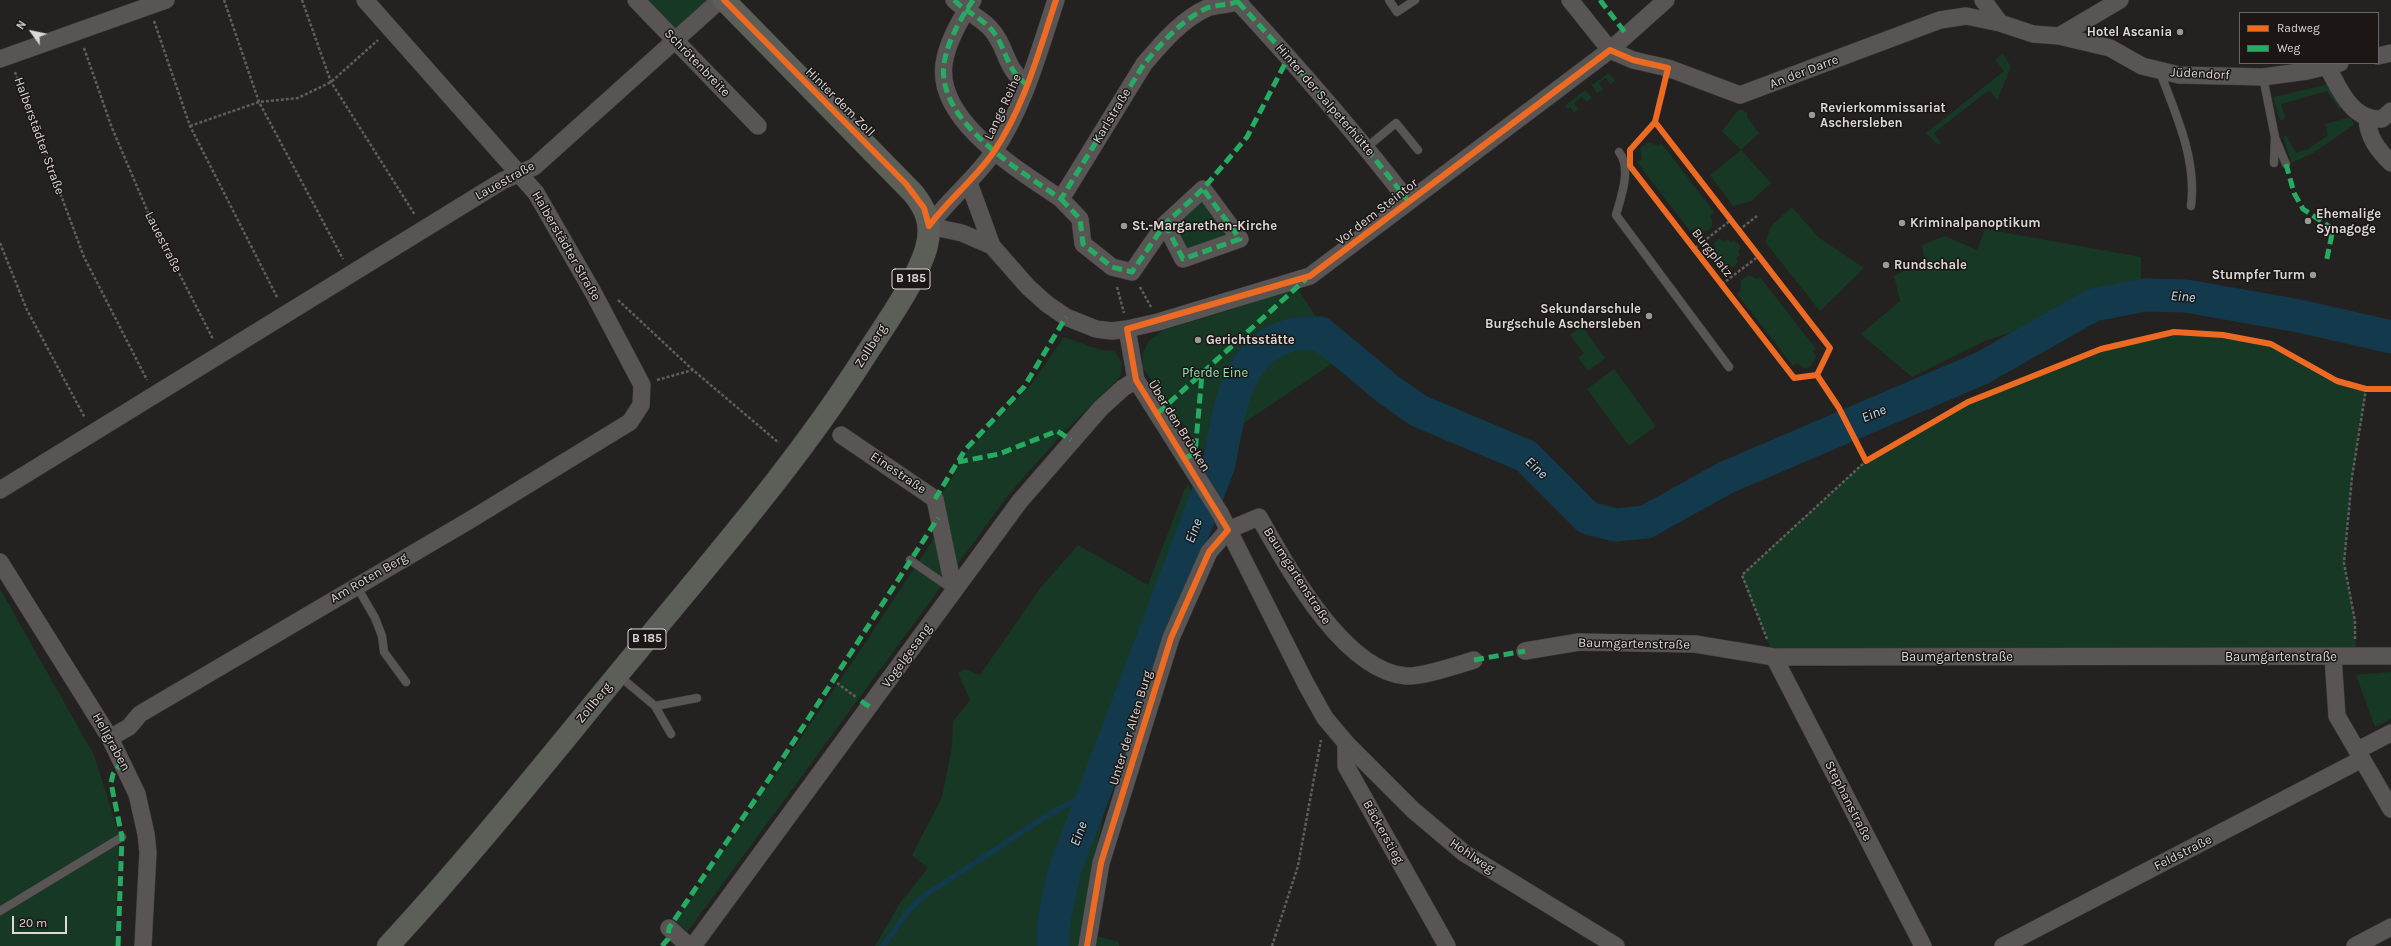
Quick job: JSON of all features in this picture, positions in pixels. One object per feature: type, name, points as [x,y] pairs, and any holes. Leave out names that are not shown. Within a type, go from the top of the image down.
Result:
[{"type":"main road","name":"Hinter dem Zoll","points":[[724,0],[906,184],[924,208],[929,226]]},
{"type":"main road","name":"Zollberg","points":[[388,946],[484,838],[795,456],[856,371],[912,278],[927,247],[929,226]]},
{"type":"street","points":[[4,57],[166,0]]},
{"type":"street","name":"Halberstädter Straße","points":[[365,0],[520,173],[536,193],[594,294],[642,385]]},
{"type":"street","name":"Schrötenbreite","points":[[636,0],[758,126]]},
{"type":"street","name":"Lauestraße","points":[[0,490],[502,181],[534,167],[720,0]]},
{"type":"street","name":"Lange Reihe","points":[[929,226],[941,210],[969,183],[994,152],[1015,111],[1056,0]]},
{"type":"street","points":[[1570,0],[1610,50]]},
{"type":"street","name":"Vor dem Steintor","points":[[1127,329],[1158,322],[1310,276],[1328,264],[1408,201],[1610,50],[1666,0]]},
{"type":"street","points":[[1983,0],[2000,23]]},
{"type":"street","points":[[2059,36],[2111,7],[2120,0]]},
{"type":"street","name":"Karlstraße","points":[[1061,199],[1144,64],[1170,34],[1193,16],[1215,2],[1239,1]]},
{"type":"street","name":"Hinter der Salpeterhütte","points":[[1239,1],[1289,56],[1367,148],[1408,201]]},
{"type":"street","points":[[964,4],[989,26],[1002,45],[1016,76],[1026,84]]},
{"type":"street","name":"Lange Reihe","points":[[964,4],[944,64],[946,87],[966,125],[994,152]]},
{"type":"street","name":"An der Darre","points":[[1610,50],[1634,60],[1668,68],[1740,95],[1940,20],[1966,16],[2000,23],[2033,34],[2059,36],[2110,48],[2142,66],[2160,72]]},
{"type":"street","points":[[2379,56],[2391,53]]},
{"type":"street","points":[[2333,64],[2344,98],[2356,110],[2367,118],[2382,119],[2391,111]]},
{"type":"street","name":"Jüdendorf","points":[[2160,72],[2179,75],[2263,77],[2307,71],[2333,64]]},
{"type":"street","points":[[2367,118],[2368,131],[2374,143],[2391,163]]},
{"type":"street","points":[[994,152],[1061,199],[1080,219],[1083,244],[1112,267],[1132,272],[1165,224]]},
{"type":"street","points":[[969,183],[992,246],[1028,287],[1066,317],[1096,329],[1112,331],[1127,329]]},
{"type":"street","points":[[929,226],[962,233],[992,246]]},
{"type":"street","name":"Über den Brücken","points":[[1127,329],[1136,380],[1193,468],[1220,513],[1306,684],[1325,718]]},
{"type":"street","name":"Vogelgesang","points":[[693,946],[1020,501],[1066,446],[1101,408],[1123,388],[1136,380]]},
{"type":"street","name":"Am Roten Berg","points":[[110,738],[129,727],[140,714],[356,585],[470,520],[630,422],[641,405],[642,385]]},
{"type":"street","name":"Einestraße","points":[[842,435],[935,499],[954,591]]},
{"type":"street","name":"Baumgartenstraße","points":[[1228,530],[1259,517],[1302,587],[1331,628],[1357,654],[1385,671],[1406,676],[1474,660]]},
{"type":"street","name":"Unter der Alten Burg","points":[[1087,946],[1101,863],[1170,638],[1209,552],[1228,530]]},
{"type":"street","name":"Hellgraben","points":[[0,562],[110,738],[129,774],[137,794],[146,834],[147,882],[143,946]]},
{"type":"street","name":"Baumgartenstraße","points":[[1525,652],[1587,642],[1695,644],[1774,657],[2391,656]]},
{"type":"street","name":"Stephanstraße","points":[[1774,657],[1922,946]]},
{"type":"street","points":[[2333,657],[2337,716],[2391,809]]},
{"type":"street","points":[[1325,718],[1346,743]]},
{"type":"street","name":"Feldstraße","points":[[2003,946],[2360,755],[2391,733]]},
{"type":"street","name":"Bäckerstieg","points":[[1346,743],[1346,766],[1447,946]]},
{"type":"street","name":"Hohlweg","points":[[1346,743],[1413,810],[1464,853],[1616,946]]},
{"type":"street","points":[[2355,946],[2391,927]]},
{"type":"street","points":[[669,928],[689,946]]},
{"type":"lane","points":[[1389,0],[1397,12],[1415,0]]},
{"type":"lane","name":"Jüdendorf","points":[[2160,72],[2186,141],[2192,193],[2191,206]]},
{"type":"lane","points":[[2263,77],[2275,138],[2286,164]]},
{"type":"lane","points":[[1367,148],[1396,123],[1418,150]]},
{"type":"lane","points":[[2274,163],[2275,138]]},
{"type":"lane","points":[[1620,152],[1624,157],[1625,170],[1616,215],[1729,367]]},
{"type":"lane","points":[[910,560],[954,591]]},
{"type":"lane","points":[[356,585],[382,636],[384,652],[406,682]]},
{"type":"lane","points":[[618,675],[655,706],[671,734]]},
{"type":"lane","points":[[655,706],[697,698]]},
{"type":"lane","points":[[0,911],[122,836]]},
{"type":"path","points":[[224,0],[259,102],[351,274]]},
{"type":"path","points":[[302,0],[332,82],[424,229]]},
{"type":"path","points":[[148,7],[190,126],[286,314]]},
{"type":"path","points":[[190,126],[259,102],[298,98],[332,82],[390,29]]},
{"type":"path","points":[[1630,155],[1630,150],[1655,122],[1668,68]]},
{"type":"path","points":[[1655,122],[1830,348],[1817,375],[1839,408],[1860,453]]},
{"type":"path","points":[[1739,230],[1757,216]]},
{"type":"path","points":[[0,243],[27,310],[93,432]]},
{"type":"path","points":[[1112,267],[1127,329]]},
{"type":"path","points":[[1132,272],[1158,322]]},
{"type":"path","points":[[594,294],[614,296],[693,370],[795,456]]},
{"type":"path","points":[[642,385],[693,370]]},
{"type":"path","points":[[2356,657],[2355,621],[2344,563],[2352,477],[2366,389]]},
{"type":"path","points":[[1774,657],[1742,575],[1866,461]]},
{"type":"path","points":[[833,680],[861,701]]},
{"type":"path","points":[[1272,946],[1298,866],[1325,718]]},
{"type":"green space","points":[[645,0],[710,0],[677,32]]},
{"type":"green space","points":[[2003,54],[2011,67],[1997,100],[1989,90],[1934,133],[1941,143],[1938,145],[1926,133],[2004,71],[1995,60]]},
{"type":"green space","points":[[1609,73],[1615,81],[1610,84],[1606,78],[1599,83],[1603,90],[1597,93],[1592,85]]},
{"type":"green space","points":[[2329,84],[2344,107],[2339,109],[2327,91],[2281,104],[2285,116],[2283,121],[2279,118],[2273,97]]},
{"type":"green space","points":[[1585,90],[1592,98],[1587,102],[1582,97],[1574,103],[1578,109],[1574,113],[1570,107],[1568,109],[1565,106]]},
{"type":"green space","points":[[1738,110],[1743,110],[1747,113],[1747,117],[1759,133],[1741,150],[1722,131]]},
{"type":"green space","points":[[2351,117],[2354,125],[2313,153],[2291,163],[2284,138],[2285,134],[2296,153],[2308,149],[2328,135],[2325,124]]},
{"type":"green space","points":[[1649,142],[1658,146],[1662,144],[1714,212],[1710,216],[1712,224],[1709,230],[1703,231],[1695,228],[1690,231],[1637,162],[1642,159],[1640,148]]},
{"type":"green space","points":[[1741,150],[1771,183],[1751,201],[1733,206],[1710,175]]},
{"type":"green space","points":[[1202,199],[1229,237],[1185,254],[1172,224]]},
{"type":"green space","points":[[1792,207],[1818,237],[1864,268],[1820,311],[1765,242],[1772,225]]},
{"type":"green space","points":[[1985,229],[2141,257],[2141,294],[1987,340],[1912,377],[1861,334],[1900,301],[1894,276],[1924,261],[1922,245],[1945,236],[1977,250]]},
{"type":"green space","points":[[1719,239],[1724,241],[1728,239],[1730,242],[1734,241],[1739,244],[1740,249],[1738,251],[1740,255],[1736,258],[1738,262],[1734,267],[1728,265],[1724,268],[1721,264],[1715,265],[1712,262],[1714,255],[1711,251],[1715,248],[1714,243]]},
{"type":"green space","points":[[1748,275],[1757,279],[1760,277],[1816,349],[1813,351],[1816,357],[1810,367],[1805,368],[1796,363],[1793,366],[1737,294],[1741,291],[1740,281]]},
{"type":"green space","name":"Pferde Eine","points":[[1296,286],[1342,357],[1202,451],[1142,367],[1143,353],[1149,341],[1163,330],[1236,308]]},
{"type":"green space","points":[[1582,326],[1605,358],[1588,371],[1578,358],[1584,353],[1570,335]]},
{"type":"green space","points":[[2174,332],[2223,335],[2271,344],[2337,381],[2366,389],[2352,477],[2344,563],[2355,621],[2356,657],[1774,657],[1742,575],[1866,461],[1968,402],[2101,349]]},
{"type":"green space","points":[[1064,337],[1101,350],[1115,351],[1122,363],[1120,377],[1064,432],[1010,493],[688,931],[675,923],[860,651],[945,521],[940,496],[960,465],[965,453],[1030,386]]},
{"type":"green space","points":[[1614,369],[1656,426],[1629,446],[1587,389]]},
{"type":"green space","points":[[1187,483],[1210,520],[1160,639],[1104,812],[1080,932],[1119,942],[1119,946],[875,946],[900,903],[928,868],[912,855],[942,797],[952,747],[953,721],[970,700],[958,673],[965,669],[980,675],[1041,587],[1078,545],[1148,585]]},
{"type":"green space","points":[[0,589],[94,755],[119,834],[115,946],[0,946]]},
{"type":"green space","points":[[2391,672],[2391,719],[2375,727],[2356,675]]},
{"type":"waterway","name":"Eine","points":[[1053,946],[1054,920],[1064,872],[1219,464],[1231,404],[1247,367],[1259,352],[1275,341],[1296,334],[1320,333],[1389,390],[1419,411],[1526,456],[1588,518],[1615,525],[1646,522],[1725,478],[1982,368],[2093,305],[2145,295],[2186,296],[2299,316],[2391,337]]},
{"type":"waterway","points":[[883,946],[908,911],[921,898],[1048,815],[1096,789]]},
{"type":"marked path","points":[[954,0],[989,27],[999,41],[1013,71],[1026,84]]},
{"type":"marked path","points":[[973,0],[959,22],[951,39],[944,64],[945,85],[953,106],[967,125],[984,143],[1061,199],[1144,64],[1158,48],[1180,25],[1198,13],[1207,8],[1240,0]]},
{"type":"marked path","points":[[1600,0],[1627,35]]},
{"type":"marked path","points":[[1238,2],[1325,99],[1408,201]]},
{"type":"marked path","points":[[1061,199],[1080,219],[1083,244],[1112,267],[1132,272],[1165,224],[1203,189],[1247,137],[1289,56]]},
{"type":"marked path","points":[[2286,164],[2294,193],[2303,209],[2333,229],[2326,263]]},
{"type":"marked path","points":[[1165,224],[1183,259],[1240,239],[1203,189]]},
{"type":"marked path","points":[[1158,413],[1306,279]]},
{"type":"marked path","points":[[935,499],[965,450],[1024,387],[1066,317]]},
{"type":"marked path","points":[[1186,458],[1195,453],[1202,374]]},
{"type":"marked path","points":[[958,462],[999,454],[1057,431],[1071,440]]},
{"type":"marked path","points":[[662,946],[668,939],[669,928],[779,764],[938,518]]},
{"type":"marked path","points":[[1474,660],[1525,651]]},
{"type":"marked path","points":[[861,701],[870,707]]},
{"type":"marked path","points":[[118,946],[122,837],[111,783],[113,774],[123,761]]},
{"type":"cycle path","points":[[724,0],[906,184],[924,208],[929,226]]},
{"type":"cycle path","points":[[929,226],[944,207],[986,163],[1004,136],[1014,117],[1030,79],[1056,0]]},
{"type":"cycle path","points":[[1087,946],[1101,863],[1171,638],[1209,552],[1228,530],[1136,380],[1127,329],[1310,276],[1610,50],[1633,60],[1668,68],[1655,122],[1830,348],[1817,375]]},
{"type":"cycle path","name":"Burgplatz","points":[[1655,122],[1630,150],[1630,166],[1794,378],[1817,375]]},
{"type":"cycle path","points":[[1817,375],[1839,408],[1866,461],[1968,402],[2101,349],[2174,332],[2223,335],[2271,344],[2337,381],[2366,389],[2391,389]]},
{"type":"place","name":"Hotel Ascania","points":[[2180,32]]},
{"type":"place","name":"Revierkommissariat Aschersleben","points":[[1812,115]]},
{"type":"place","name":"Ehemalige Synagoge","points":[[2308,221]]},
{"type":"place","name":"Kriminalpanoptikum","points":[[1902,223]]},
{"type":"place","name":"St.-Margarethen-Kirche","points":[[1124,226]]},
{"type":"place","name":"Rundschale","points":[[1886,265]]},
{"type":"place","name":"Stumpfer Turm","points":[[2313,275]]},
{"type":"place","name":"Sekundarschule Burgschule Aschersleben","points":[[1649,316]]},
{"type":"place","name":"Gerichtsstätte","points":[[1198,340]]}]
